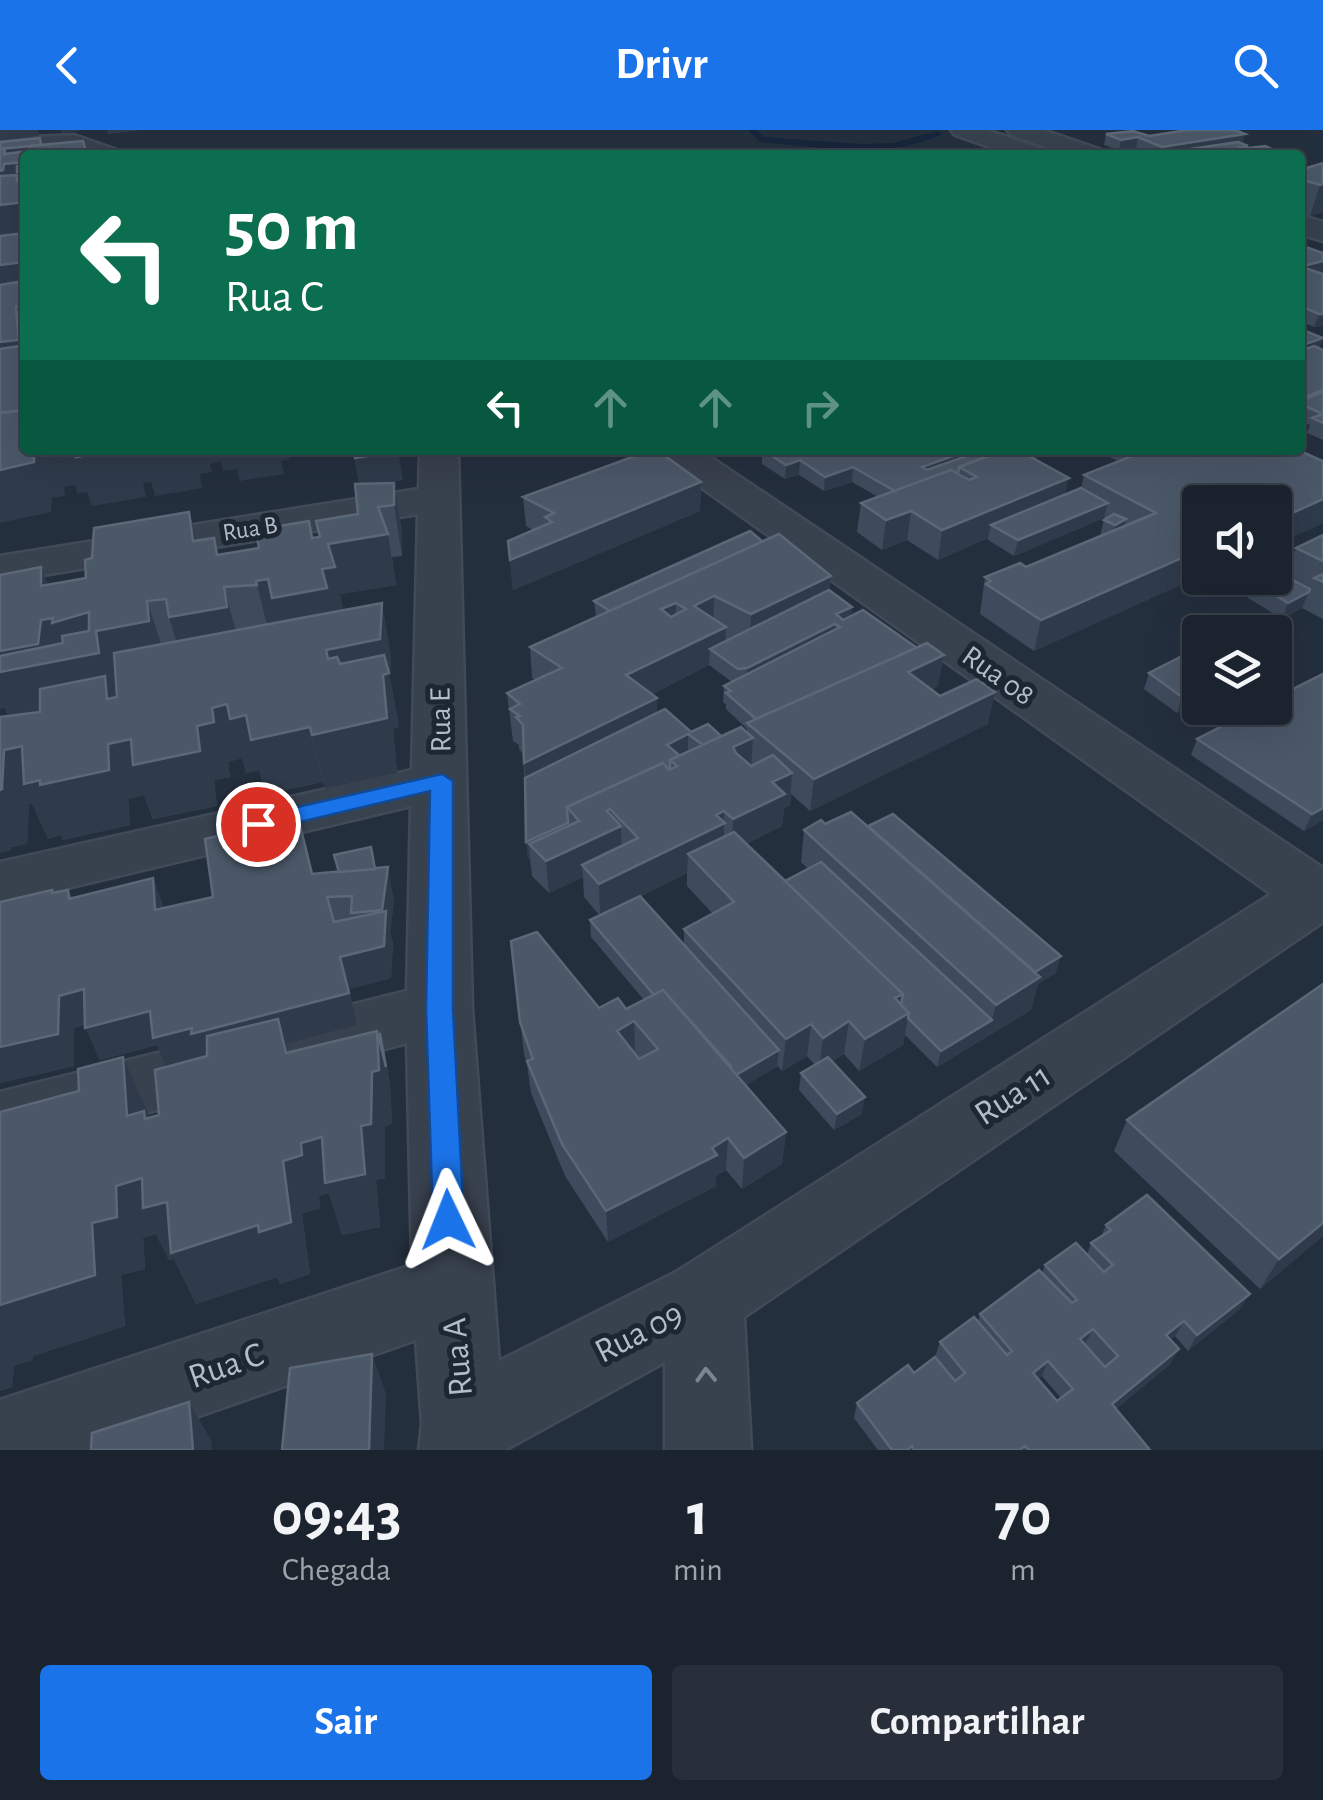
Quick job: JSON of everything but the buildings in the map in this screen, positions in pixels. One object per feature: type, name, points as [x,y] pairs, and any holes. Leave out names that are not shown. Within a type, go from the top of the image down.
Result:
[{"type":"street","points":[[964,130],[1022,150]]},
{"type":"street","points":[[1019,130],[1079,150]]},
{"type":"street","points":[[0,146],[57,137],[94,150]]},
{"type":"street","name":"Rua 08","points":[[681,455],[1320,895]]},
{"type":"street","name":"Rua B","points":[[0,569],[440,474]]},
{"type":"street","name":"Rua E","points":[[440,474],[439,1009],[452,1290]]},
{"type":"street","points":[[0,883],[442,781]]},
{"type":"street","name":"Rua 11","points":[[704,1299],[1320,895]]},
{"type":"street","points":[[0,1122],[439,1009]]},
{"type":"street","name":"Rua A","points":[[452,1290],[463,1437]]},
{"type":"street","name":"Rua C","points":[[0,1443],[452,1290]]},
{"type":"street","name":"Rua 09","points":[[463,1437],[704,1299],[708,1450]]},
{"type":"waterway","points":[[752,130],[760,139],[863,147],[893,146],[938,134]]},
{"type":"route","points":[[258,824],[442,781],[439,1009],[448,1220]]}]
